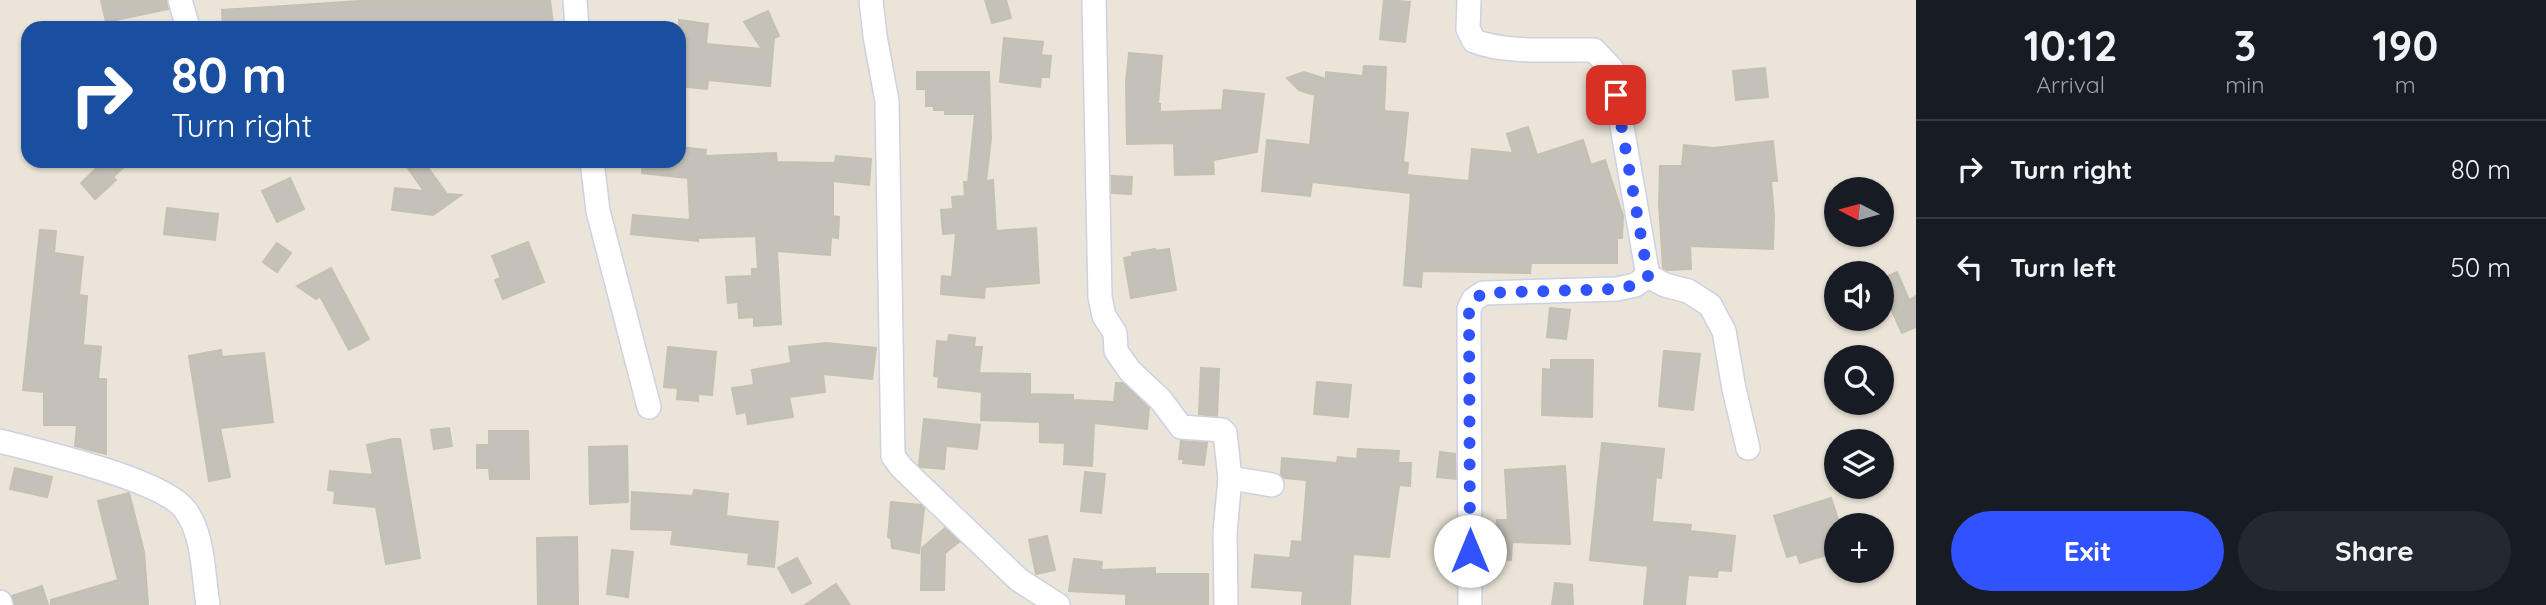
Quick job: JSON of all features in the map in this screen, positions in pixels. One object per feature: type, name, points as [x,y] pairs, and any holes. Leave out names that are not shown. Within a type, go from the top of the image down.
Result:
[{"type":"street","points":[[180,0],[186,21]]},
{"type":"street","points":[[575,0],[576,21]]},
{"type":"street","points":[[872,0],[875,36],[887,101],[892,456],[1020,580],[1058,605]]},
{"type":"street","points":[[1094,0],[1100,297],[1104,316],[1115,333],[1116,351],[1130,371],[1173,414],[1175,422],[1181,427],[1222,430],[1225,433],[1230,478],[1226,533],[1226,605]]},
{"type":"street","points":[[1469,0],[1468,29],[1474,41],[1503,48],[1594,50],[1612,69],[1648,276]]},
{"type":"street","points":[[593,168],[598,211],[649,407]]},
{"type":"street","points":[[1648,276],[1665,285],[1688,291],[1710,305],[1724,331],[1748,448]]},
{"type":"street","points":[[1470,605],[1469,309],[1474,300],[1483,293],[1617,289],[1635,285],[1648,276]]},
{"type":"street","points":[[0,441],[112,471],[175,499],[186,509],[197,532],[208,605]]},
{"type":"street","points":[[1230,478],[1272,485]]},
{"type":"building","points":[[101,0],[166,0],[168,9],[106,21]]},
{"type":"building","points":[[376,0],[550,0],[553,21],[223,21],[222,10]]},
{"type":"building","points":[[985,0],[1006,0],[1011,18],[992,23]]},
{"type":"building","points":[[1384,0],[1410,2],[1405,42],[1380,39]]},
{"type":"building","points":[[768,11],[779,36],[774,38],[770,86],[708,80],[707,89],[686,87],[686,21],[679,20],[708,24],[706,44],[762,49],[744,22]]},
{"type":"building","points":[[1004,38],[1043,42],[1041,55],[1051,56],[1049,77],[1041,77],[1040,87],[1000,82]]},
{"type":"building","points":[[1129,53],[1162,56],[1158,104],[1160,112],[1222,110],[1224,90],[1264,94],[1257,152],[1213,160],[1214,174],[1175,175],[1174,143],[1127,144],[1126,82]]},
{"type":"building","points":[[1364,66],[1386,67],[1384,111],[1408,113],[1403,162],[1408,163],[1407,175],[1469,181],[1472,149],[1513,153],[1507,134],[1528,127],[1537,155],[1583,140],[1591,165],[1605,160],[1623,216],[1622,238],[1617,238],[1617,263],[1531,263],[1530,273],[1422,271],[1421,287],[1404,285],[1411,193],[1312,182],[1310,196],[1262,191],[1267,140],[1310,145],[1315,95],[1299,90],[1287,78],[1304,72],[1326,79],[1326,72],[1363,76]]},
{"type":"building","points":[[1765,68],[1768,97],[1736,100],[1733,71]]},
{"type":"building","points":[[917,72],[989,72],[991,138],[986,181],[993,180],[996,231],[1036,228],[1039,283],[985,287],[984,298],[941,294],[942,276],[952,277],[956,233],[943,234],[941,210],[953,209],[952,197],[965,196],[964,182],[968,182],[975,114],[945,114],[945,110],[934,110],[934,106],[926,106],[926,89],[917,89]]},
{"type":"building","points":[[1773,141],[1777,181],[1771,181],[1773,249],[1690,246],[1691,269],[1663,268],[1660,166],[1682,166],[1684,145],[1714,148]]},
{"type":"building","points":[[686,148],[706,150],[705,156],[776,153],[777,162],[835,163],[836,156],[871,159],[869,185],[833,181],[833,216],[839,217],[838,238],[831,237],[830,255],[777,251],[781,324],[754,326],[754,317],[739,318],[738,302],[728,303],[726,277],[752,276],[752,269],[758,269],[756,236],[698,238],[698,241],[631,234],[633,215],[690,220],[688,178],[642,173],[642,168],[686,168]]},
{"type":"building","points":[[97,168],[123,168],[113,177],[116,180],[95,199],[81,183]]},
{"type":"building","points":[[408,168],[428,168],[447,194],[461,195],[433,215],[392,210],[395,188],[424,191]]},
{"type":"building","points":[[1112,176],[1132,177],[1131,194],[1112,193]]},
{"type":"building","points":[[290,178],[304,209],[277,222],[262,191]]},
{"type":"building","points":[[167,208],[218,214],[215,240],[164,234]]},
{"type":"building","points":[[40,230],[56,231],[54,253],[83,257],[79,295],[87,296],[83,345],[101,347],[98,379],[106,379],[106,454],[75,446],[77,425],[44,425],[44,392],[23,390]]},
{"type":"building","points":[[528,242],[544,282],[503,299],[495,280],[501,278],[492,256]]},
{"type":"building","points":[[277,243],[291,253],[277,272],[263,262]]},
{"type":"building","points":[[1169,249],[1176,290],[1131,298],[1124,258],[1133,256],[1132,253]]},
{"type":"building","points":[[331,268],[369,339],[349,350],[320,296],[316,299],[297,286]]},
{"type":"building","points":[[1897,272],[1909,300],[1916,296],[1916,327],[1902,333],[1894,315],[1894,273]]},
{"type":"building","points":[[1550,308],[1570,310],[1566,339],[1547,337]]},
{"type":"building","points":[[949,335],[975,338],[974,347],[982,347],[979,373],[1030,374],[1030,394],[1073,395],[1073,400],[1114,402],[1116,383],[1123,383],[1149,408],[1147,429],[1094,423],[1092,466],[1064,464],[1065,443],[1040,442],[1040,422],[981,420],[982,392],[938,387],[939,377],[934,376],[937,341],[948,342]]},
{"type":"building","points":[[826,343],[876,348],[872,379],[823,374],[825,392],[789,397],[793,417],[748,424],[746,412],[737,414],[732,388],[754,385],[752,370],[791,363],[789,347]]},
{"type":"building","points":[[668,347],[716,352],[712,395],[698,394],[698,401],[677,399],[678,388],[664,387]]},
{"type":"building","points":[[221,350],[222,357],[264,353],[273,422],[220,428],[230,477],[209,481],[189,356]]},
{"type":"building","points":[[1664,351],[1700,354],[1693,410],[1659,406]]},
{"type":"building","points":[[1551,360],[1593,360],[1592,417],[1542,415],[1543,369],[1551,370]]},
{"type":"building","points":[[1201,368],[1219,369],[1217,416],[1199,414]]},
{"type":"building","points":[[1317,382],[1351,385],[1348,417],[1314,414]]},
{"type":"building","points":[[924,419],[980,425],[977,449],[946,446],[944,469],[921,467],[919,465]]},
{"type":"building","points":[[449,428],[452,446],[434,449],[431,430]]},
{"type":"building","points":[[489,431],[528,431],[529,479],[490,479],[489,468],[477,468],[477,445],[489,445]]},
{"type":"building","points":[[400,439],[420,558],[386,564],[376,507],[334,503],[335,491],[328,490],[330,471],[373,475],[367,445]]},
{"type":"building","points":[[1181,441],[1207,443],[1204,465],[1183,463],[1184,459],[1179,459]]},
{"type":"building","points":[[1602,443],[1664,449],[1661,478],[1656,477],[1652,522],[1691,525],[1690,531],[1735,536],[1731,571],[1718,570],[1717,577],[1688,575],[1685,605],[1644,605],[1648,566],[1590,560]]},
{"type":"building","points":[[627,446],[628,502],[590,504],[589,447]]},
{"type":"building","points":[[1358,449],[1399,451],[1398,463],[1411,463],[1410,486],[1399,485],[1389,557],[1353,554],[1350,605],[1302,605],[1303,591],[1252,587],[1255,555],[1290,558],[1292,541],[1302,542],[1307,480],[1284,478],[1281,474],[1282,458],[1337,463],[1338,457],[1357,459]]},
{"type":"building","points":[[1440,452],[1455,454],[1456,479],[1437,477]]},
{"type":"building","points":[[1565,466],[1570,544],[1512,542],[1511,560],[1491,559],[1497,520],[1508,520],[1505,470]]},
{"type":"building","points":[[15,468],[52,477],[47,497],[10,489]]},
{"type":"building","points":[[1085,472],[1105,474],[1101,513],[1081,511]]},
{"type":"building","points":[[694,490],[728,494],[726,516],[778,522],[774,567],[748,564],[749,553],[671,544],[673,530],[631,529],[632,492],[693,496]]},
{"type":"building","points":[[129,493],[144,552],[148,605],[51,605],[51,600],[118,580],[98,501]]},
{"type":"building","points":[[1831,499],[1836,513],[1824,513],[1824,556],[1800,563],[1797,554],[1787,557],[1774,516]]},
{"type":"building","points":[[891,502],[921,505],[924,508],[919,553],[892,548],[891,538],[888,537]]},
{"type":"building","points":[[945,528],[959,542],[945,553],[944,590],[921,590],[922,548]]},
{"type":"building","points":[[1047,536],[1055,570],[1036,574],[1029,540]]},
{"type":"building","points":[[577,537],[578,604],[538,604],[537,538]]},
{"type":"building","points":[[612,550],[633,552],[628,597],[607,594]]},
{"type":"building","points":[[797,558],[811,583],[792,593],[778,568]]},
{"type":"building","points":[[1074,559],[1102,562],[1101,570],[1155,568],[1155,574],[1208,574],[1208,605],[1126,605],[1126,594],[1069,591]]},
{"type":"building","points":[[1555,583],[1572,585],[1573,605],[1552,605]]},
{"type":"building","points":[[836,584],[850,605],[805,605]]},
{"type":"building","points":[[42,586],[48,605],[15,605],[12,596]]},
{"type":"route","points":[[1470,551],[1469,309],[1474,300],[1483,293],[1617,289],[1635,285],[1648,276],[1616,95]]}]
